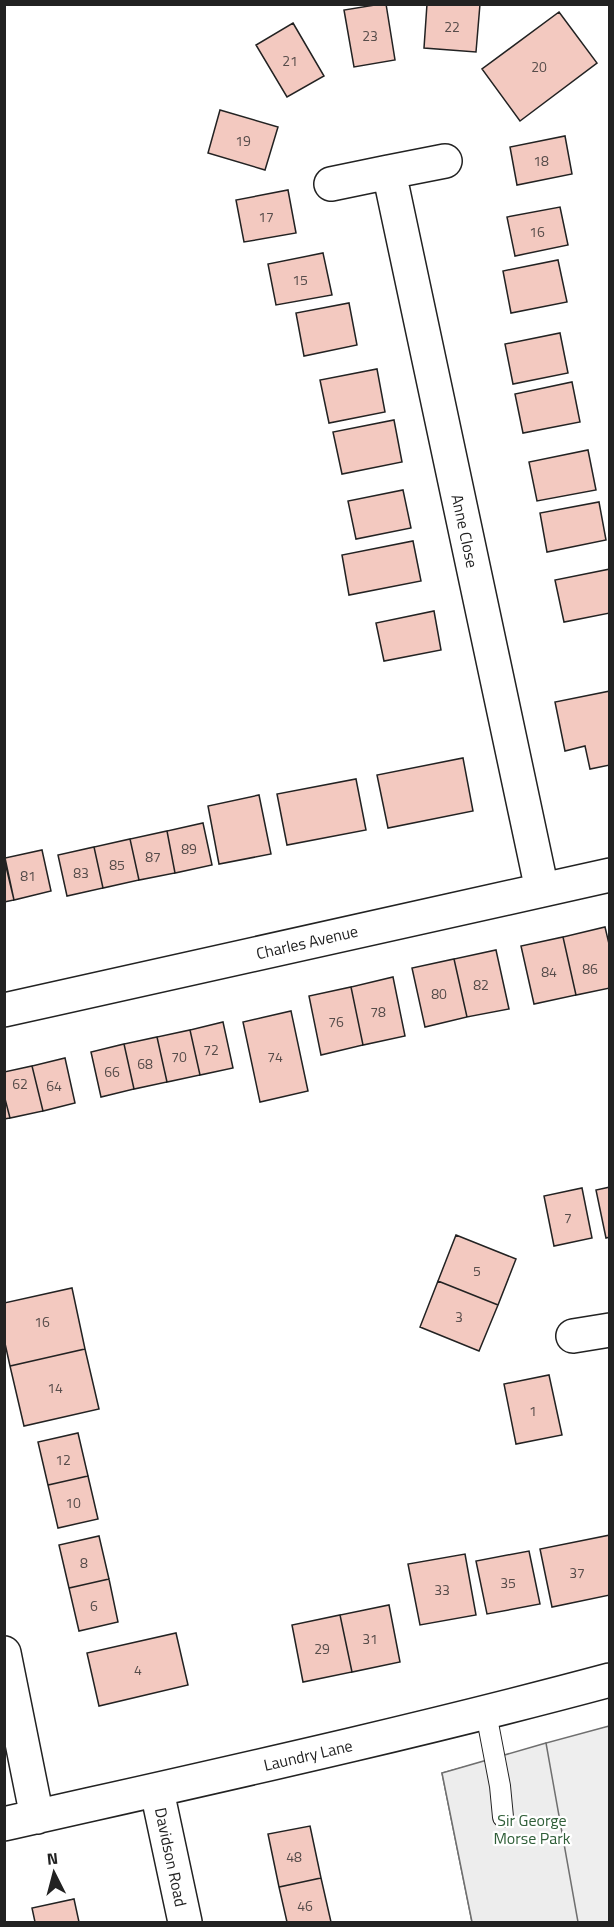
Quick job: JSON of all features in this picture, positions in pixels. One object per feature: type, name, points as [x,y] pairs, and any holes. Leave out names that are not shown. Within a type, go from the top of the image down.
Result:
[{"type":"street","points":[[331,184],[446,161]]},
{"type":"street","name":"Anne Close","points":[[389,172],[542,890]]},
{"type":"street","name":"Charles Avenue","points":[[4,1010],[609,875]]},
{"type":"street","points":[[573,1336],[609,1330]]},
{"type":"street","points":[[4,1653],[37,1817]]},
{"type":"street","name":"Laundry Lane","points":[[4,1824],[156,1791],[486,1713],[609,1680]]},
{"type":"street","name":"Davidson Road","points":[[156,1791],[185,1923]]},
{"type":"lane","points":[[486,1713],[500,1786],[503,1817]]},
{"type":"green space","name":"Sir George Morse Park","points":[[609,1726],[609,1922],[472,1922],[442,1773]]},
{"type":"shaded area","name":"Sir George Morse Park","points":[[546,1743],[578,1922],[472,1922],[442,1773]]},
{"type":"building","points":[[386,4],[395,60],[354,67],[344,10]]},
{"type":"building","points":[[427,4],[480,4],[476,52],[424,48]]},
{"type":"building","points":[[559,12],[597,63],[520,121],[482,69]]},
{"type":"building","points":[[293,23],[324,76],[287,97],[256,45]]},
{"type":"building","points":[[220,110],[278,127],[265,170],[208,153]]},
{"type":"building","points":[[565,136],[572,174],[517,185],[510,147]]},
{"type":"building","points":[[288,190],[296,233],[244,242],[236,200]]},
{"type":"building","points":[[560,207],[568,245],[515,256],[507,217]]},
{"type":"building","points":[[323,253],[332,295],[276,305],[268,264]]},
{"type":"building","points":[[558,260],[567,302],[511,313],[503,271]]},
{"type":"building","points":[[349,303],[357,345],[304,356],[296,313]]},
{"type":"building","points":[[560,333],[568,373],[513,384],[505,344]]},
{"type":"building","points":[[377,369],[385,412],[329,423],[320,380]]},
{"type":"building","points":[[572,382],[580,422],[523,433],[515,394]]},
{"type":"building","points":[[394,420],[402,462],[342,474],[333,432]]},
{"type":"building","points":[[588,450],[596,490],[537,501],[529,462]]},
{"type":"building","points":[[403,490],[411,528],[356,539],[348,501]]},
{"type":"building","points":[[599,502],[606,540],[547,552],[540,513]]},
{"type":"building","points":[[413,541],[421,581],[349,595],[342,555]]},
{"type":"building","points":[[610,569],[610,613],[564,622],[555,580]]},
{"type":"building","points":[[434,611],[441,650],[384,661],[376,623]]},
{"type":"building","points":[[610,691],[610,765],[590,769],[585,746],[565,751],[555,702]]},
{"type":"building","points":[[463,758],[473,811],[388,828],[377,775]]},
{"type":"building","points":[[356,779],[366,830],[287,845],[277,794]]},
{"type":"building","points":[[259,795],[271,854],[219,864],[208,806]]},
{"type":"building","points":[[203,823],[212,865],[175,873],[167,831]]},
{"type":"building","points":[[167,831],[175,873],[139,880],[130,839]]},
{"type":"building","points":[[130,839],[139,880],[103,888],[94,847]]},
{"type":"building","points":[[94,847],[103,888],[67,896],[58,855]]},
{"type":"building","points":[[42,850],[51,891],[14,900],[5,858]]},
{"type":"building","points":[[4,858],[14,900],[4,902]]},
{"type":"building","points":[[605,927],[610,948],[610,988],[576,995],[563,937]]},
{"type":"building","points":[[563,937],[576,995],[534,1004],[521,946]]},
{"type":"building","points":[[496,950],[509,1009],[467,1017],[454,959]]},
{"type":"building","points":[[454,959],[467,1017],[425,1027],[412,968]]},
{"type":"building","points":[[393,977],[405,1036],[363,1045],[351,987]]},
{"type":"building","points":[[351,987],[363,1045],[321,1055],[309,996]]},
{"type":"building","points":[[291,1011],[308,1091],[260,1102],[243,1022]]},
{"type":"building","points":[[223,1022],[233,1068],[200,1075],[190,1030]]},
{"type":"building","points":[[190,1030],[200,1075],[167,1082],[157,1037]]},
{"type":"building","points":[[157,1037],[167,1082],[134,1089],[124,1044]]},
{"type":"building","points":[[124,1044],[134,1089],[101,1097],[91,1052]]},
{"type":"building","points":[[65,1058],[75,1103],[43,1111],[32,1066]]},
{"type":"building","points":[[32,1066],[43,1111],[10,1118],[4,1095],[4,1072]]},
{"type":"building","points":[[4,1095],[10,1118],[4,1119]]},
{"type":"building","points":[[610,1187],[610,1237],[606,1238],[596,1190]]},
{"type":"building","points":[[582,1188],[592,1238],[554,1246],[544,1196]]},
{"type":"building","points":[[456,1235],[516,1259],[498,1305],[438,1281]]},
{"type":"building","points":[[438,1281],[498,1305],[479,1351],[420,1327]]},
{"type":"building","points":[[72,1288],[85,1349],[10,1366],[4,1339],[4,1303]]},
{"type":"building","points":[[85,1349],[99,1409],[24,1426],[10,1366]]},
{"type":"building","points":[[549,1375],[562,1435],[516,1444],[504,1384]]},
{"type":"building","points":[[78,1433],[88,1476],[48,1485],[38,1442]]},
{"type":"building","points":[[88,1476],[98,1519],[58,1528],[48,1485]]},
{"type":"building","points":[[610,1535],[610,1595],[552,1607],[540,1549]]},
{"type":"building","points":[[99,1536],[109,1579],[69,1588],[59,1545]]},
{"type":"building","points":[[529,1551],[540,1604],[487,1614],[476,1561]]},
{"type":"building","points":[[465,1554],[476,1615],[420,1625],[408,1564]]},
{"type":"building","points":[[109,1579],[118,1622],[79,1631],[69,1588]]},
{"type":"building","points":[[389,1605],[400,1662],[352,1672],[340,1615]]},
{"type":"building","points":[[340,1615],[352,1672],[303,1682],[292,1625]]},
{"type":"building","points":[[176,1633],[188,1685],[99,1706],[87,1653]]},
{"type":"building","points":[[310,1826],[321,1878],[279,1887],[268,1834]]},
{"type":"building","points":[[321,1878],[331,1922],[287,1922],[279,1887]]},
{"type":"building","points":[[74,1899],[79,1922],[35,1922],[32,1908]]}]
